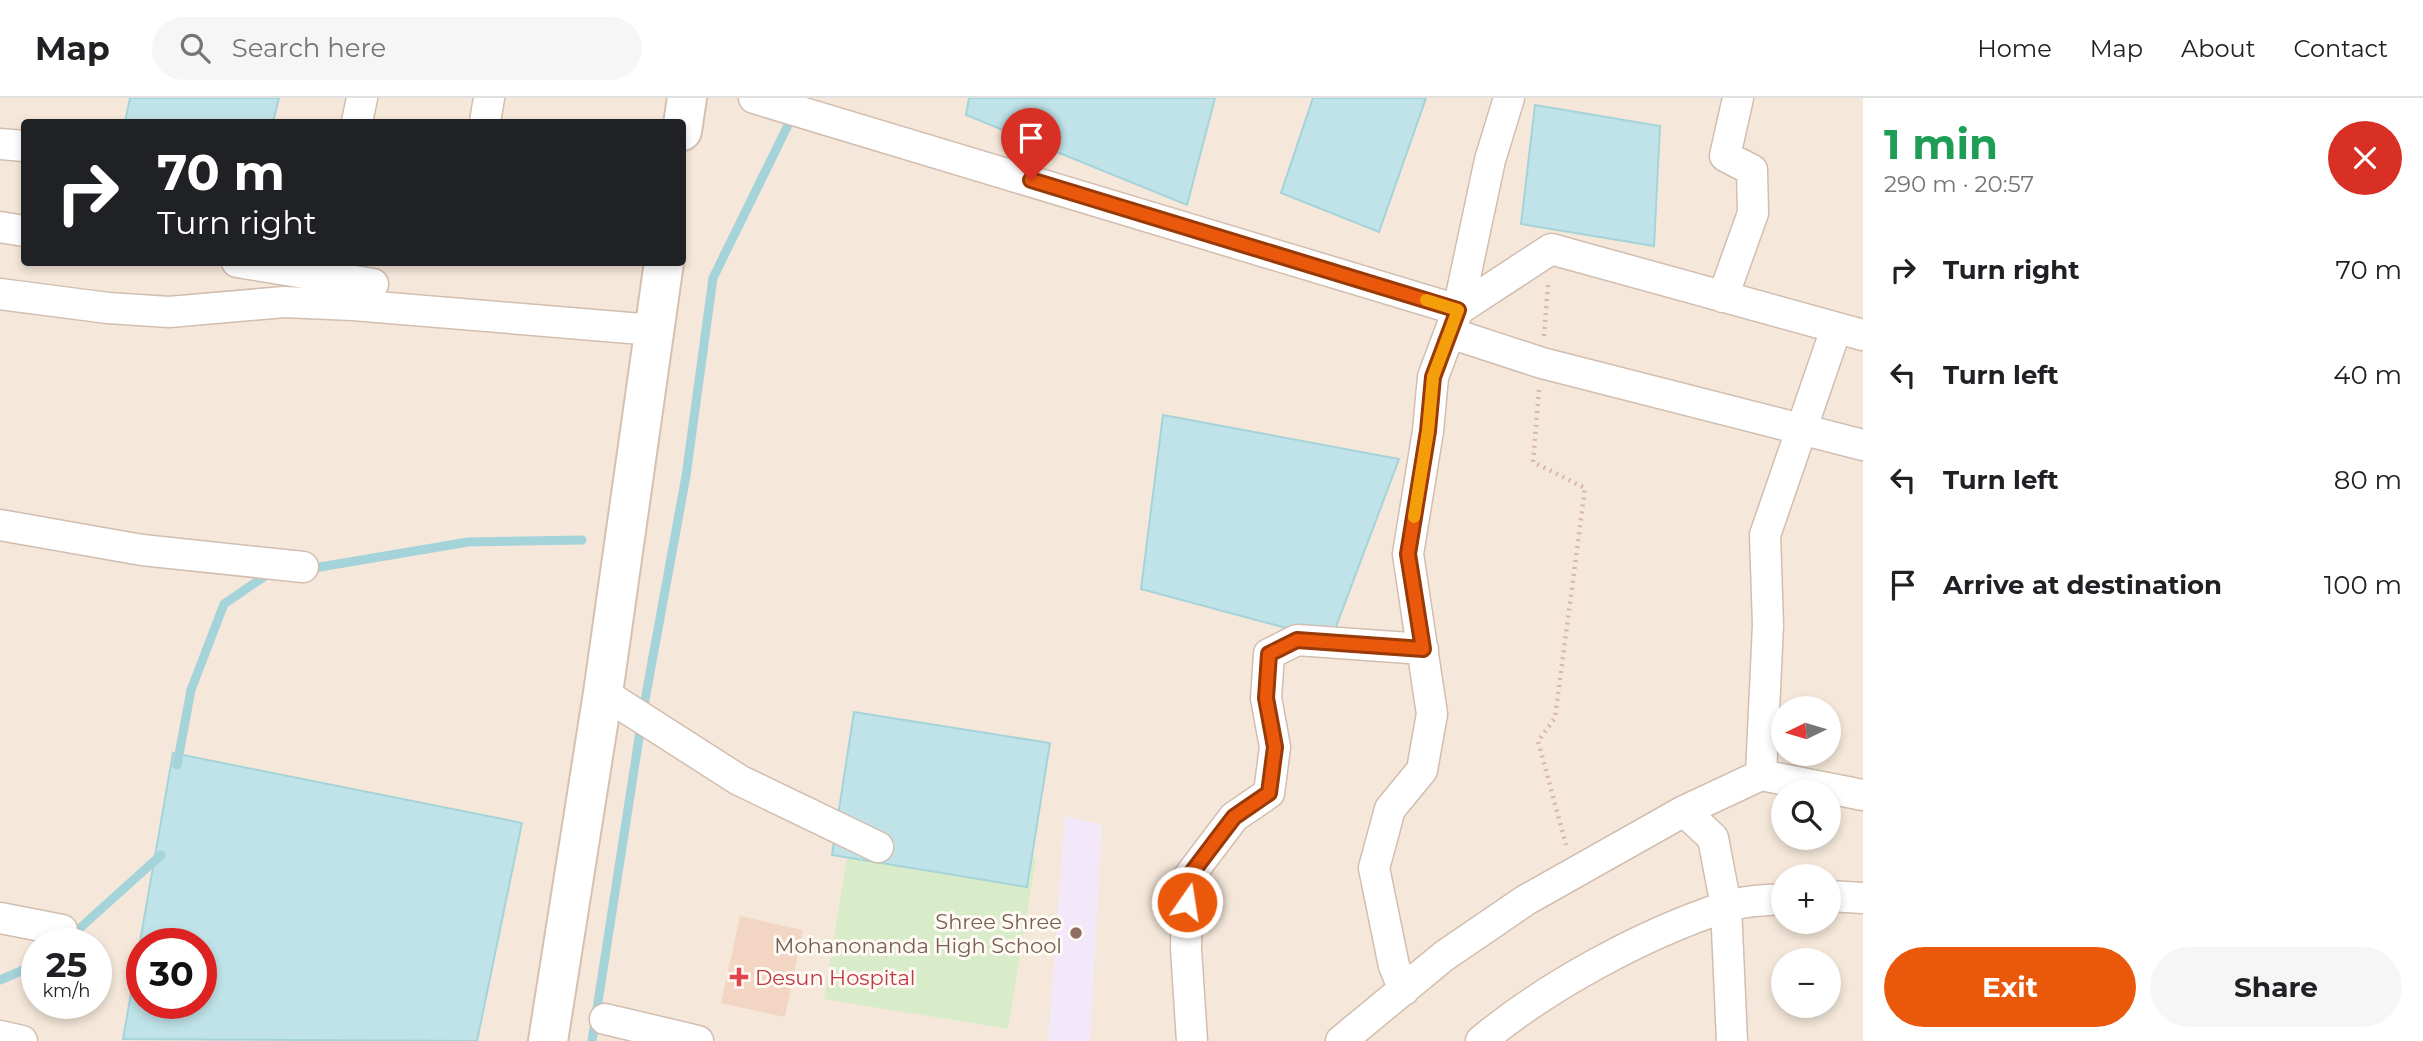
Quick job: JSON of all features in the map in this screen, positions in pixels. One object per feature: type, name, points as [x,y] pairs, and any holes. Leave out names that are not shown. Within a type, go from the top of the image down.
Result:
[{"type":"main road","points":[[684,119],[687,98]]},
{"type":"main road","points":[[548,1041],[603,693],[663,266]]},
{"type":"street","points":[[358,119],[362,98]]},
{"type":"street","points":[[486,119],[489,98]]},
{"type":"street","points":[[754,98],[1454,321],[1542,363],[1863,445]]},
{"type":"street","points":[[1404,990],[1394,966],[1374,867],[1390,809],[1422,770],[1432,714],[1408,554],[1428,431],[1433,377],[1454,321],[1490,160],[1509,98]]},
{"type":"street","points":[[1723,297],[1753,213],[1752,170],[1725,156],[1738,98]]},
{"type":"street","points":[[0,144],[21,146]]},
{"type":"street","points":[[0,227],[21,230]]},
{"type":"street","points":[[1454,321],[1552,249],[1849,332],[1802,428],[1765,535],[1768,625],[1761,775]]},
{"type":"street","points":[[262,266],[373,284]]},
{"type":"street","points":[[0,294],[108,308],[169,312],[298,303],[492,315],[654,330]]},
{"type":"street","points":[[0,526],[142,550],[303,567]]},
{"type":"street","points":[[1192,1041],[1186,948],[1187,879],[1234,817],[1269,793],[1275,747],[1266,698],[1269,654],[1297,640],[1423,649]]},
{"type":"street","points":[[603,693],[739,780],[878,847]]},
{"type":"street","points":[[1341,1041],[1485,928],[1573,873],[1684,811],[1761,775],[1863,795]]},
{"type":"street","points":[[1684,811],[1713,838],[1726,906],[1732,1041]]},
{"type":"street","points":[[1841,897],[1863,898]]},
{"type":"street","points":[[1481,1041],[1502,1023],[1624,948],[1726,906],[1771,900]]},
{"type":"street","points":[[0,918],[52,928]]},
{"type":"street","points":[[605,1018],[698,1041]]},
{"type":"street","points":[[0,1036],[22,1041]]},
{"type":"path","points":[[1552,249],[1533,462],[1585,488],[1555,718],[1538,741],[1573,873]]},
{"type":"shaded area","points":[[0,98],[1863,98],[1863,1041],[0,1041]]},
{"type":"shaded area","name":"Shree Shree Mohanonanda High School","points":[[1065,816],[1102,825],[1090,1041],[1048,1041]]},
{"type":"green space","points":[[852,827],[1036,858],[1008,1029],[824,999]]},
{"type":"water","points":[[130,98],[279,98],[274,119],[126,119]]},
{"type":"water","points":[[969,98],[1215,98],[1187,205],[966,115]]},
{"type":"water","points":[[1313,98],[1426,98],[1379,232],[1281,193]]},
{"type":"water","points":[[1535,105],[1660,126],[1654,246],[1521,224]]},
{"type":"water","points":[[1163,415],[1399,459],[1331,640],[1141,589]]},
{"type":"water","points":[[854,712],[1050,743],[1027,887],[832,855]]},
{"type":"water","points":[[173,753],[522,823],[477,1041],[123,1039],[126,1019],[217,1019],[217,928],[142,928]]},
{"type":"building","points":[[740,916],[803,930],[785,1017],[721,1003]]},
{"type":"waterway","points":[[643,711],[686,476],[713,278],[793,115]]},
{"type":"waterway","points":[[308,569],[468,542],[582,540]]},
{"type":"waterway","points":[[177,765],[191,690],[224,604],[265,576],[274,574]]},
{"type":"waterway","points":[[592,1041],[641,725]]},
{"type":"waterway","points":[[80,928],[161,855]]},
{"type":"waterway","points":[[0,980],[21,971]]},
{"type":"slow traffic","points":[[1414,517],[1428,431],[1433,377],[1458,310],[1426,300]]},
{"type":"place","name":"Shree Shree Mohanonanda High School","points":[[1076,933]]},
{"type":"place","name":"Desun Hospital","points":[[739,977]]},
{"type":"route","points":[[1031,180],[1458,310],[1433,377],[1428,431],[1408,554],[1423,649],[1373,643],[1297,640],[1269,654],[1266,698],[1275,747],[1269,793],[1234,817],[1187,879],[1187,902]]}]
